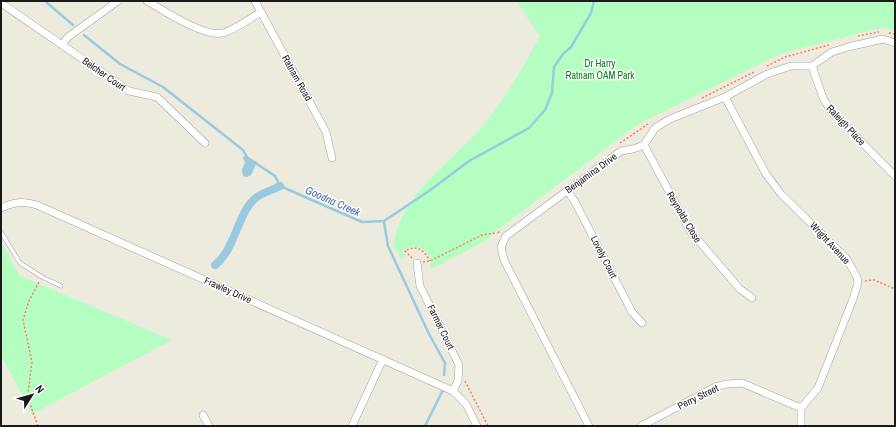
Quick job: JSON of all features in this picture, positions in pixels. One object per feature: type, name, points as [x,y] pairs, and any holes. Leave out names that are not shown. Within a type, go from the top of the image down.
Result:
[{"type":"street","points":[[62,45],[68,37],[118,1]]},
{"type":"street","points":[[147,1],[202,30],[213,33],[223,33],[261,12]]},
{"type":"street","name":"Ratnam Road","points":[[255,1],[326,132],[332,158]]},
{"type":"street","name":"Belcher Court","points":[[1,3],[129,91],[157,97],[205,143]]},
{"type":"street","points":[[644,145],[655,128],[670,119],[725,97],[767,74],[791,66],[812,66],[832,52],[848,47],[883,39],[895,43]]},
{"type":"street","name":"Raleigh Place","points":[[812,66],[822,98],[831,111],[895,176]]},
{"type":"street","name":"Wright Avenue","points":[[725,97],[766,174],[781,194],[846,258],[855,272],[858,283]]},
{"type":"street","name":"Benjamina Drive","points":[[506,236],[621,151],[633,150],[644,145]]},
{"type":"street","name":"Reynolds Close","points":[[644,145],[691,232],[740,289],[752,298]]},
{"type":"street","name":"Lovely Court","points":[[567,190],[575,202],[632,312],[642,323]]},
{"type":"street","name":"Frawley Drive","points":[[1,208],[13,203],[24,201],[37,205],[453,391]]},
{"type":"street","points":[[506,236],[501,247],[504,260],[589,426]]},
{"type":"street","name":"Farmer Court","points":[[417,263],[420,286],[459,365],[460,374]]},
{"type":"street","points":[[801,426],[801,408],[818,388],[858,283]]},
{"type":"street","points":[[352,426],[383,359]]},
{"type":"street","points":[[460,374],[453,391],[466,404],[477,426]]},
{"type":"street","name":"Perry Street","points":[[641,426],[715,387],[727,384],[742,384],[801,408]]},
{"type":"street","points":[[203,415],[209,426]]},
{"type":"lane","points":[[1,232],[20,263],[42,277],[61,286]]},
{"type":"path","points":[[430,261],[421,249],[410,248],[405,251],[417,263],[430,261],[486,234],[498,233],[506,236]]},
{"type":"path","points":[[38,426],[30,404],[28,392],[32,362],[23,320],[29,301],[42,277]]},
{"type":"path","points":[[858,283],[874,280],[895,289]]},
{"type":"path","points":[[460,374],[466,382],[488,426]]},
{"type":"green space","name":"Dr Harry Ratnam OAM Park","points":[[516,1],[895,1],[895,31],[884,27],[783,53],[640,123],[496,231],[485,241],[430,270],[431,258],[425,251],[418,247],[411,247],[402,251],[406,256],[401,259],[393,245],[398,226],[406,210],[425,184],[482,127],[513,83],[540,36]]},
{"type":"green space","points":[[1,242],[20,276],[172,340],[32,414],[1,355]]},
{"type":"water","points":[[245,155],[257,162],[251,175],[247,177],[243,176],[242,170],[245,162],[243,158]]},
{"type":"waterway","name":"Goodna Creek","points":[[45,1],[73,25]]},
{"type":"waterway","name":"Goodna Creek","points":[[254,162],[275,176],[280,186],[362,222],[384,221],[429,191],[469,161],[529,128],[545,110],[552,93],[554,67],[563,54],[571,47],[591,13],[594,1]]},
{"type":"waterway","name":"Goodna Creek","points":[[84,35],[120,64],[163,87],[243,150],[247,157]]},
{"type":"waterway","points":[[215,265],[228,249],[245,211],[251,203],[260,195],[280,186]]},
{"type":"waterway","points":[[384,222],[388,246],[429,334],[445,363],[444,375]]},
{"type":"waterway","points":[[425,426],[443,390]]}]
